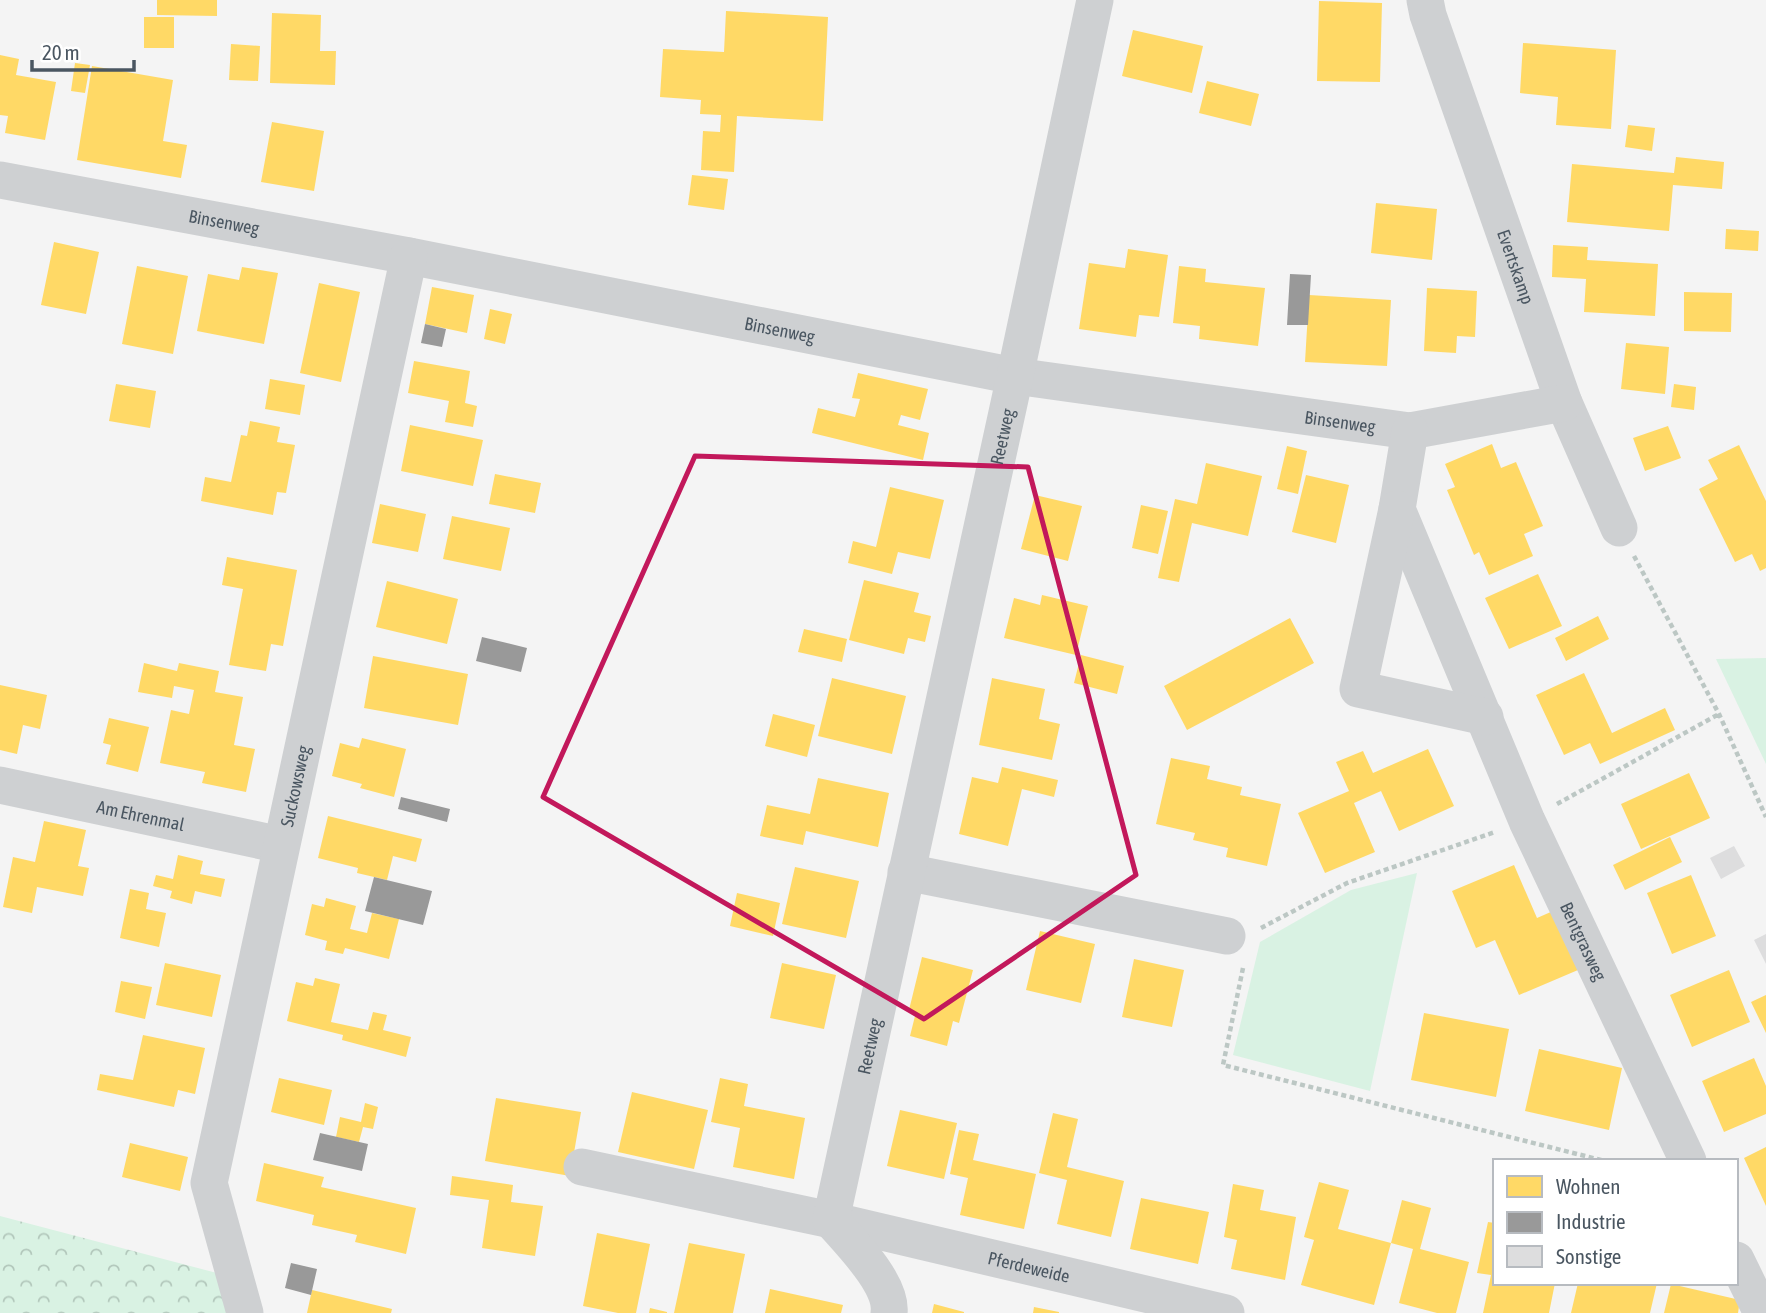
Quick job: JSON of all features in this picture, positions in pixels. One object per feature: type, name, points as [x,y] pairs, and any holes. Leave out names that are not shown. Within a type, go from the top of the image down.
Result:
[{"type":"street","name":"Reetweg","points":[[831,1220],[1095,0]]},
{"type":"street","name":"Evertskamp","points":[[1425,0],[1564,404],[1619,528]]},
{"type":"street","name":"Binsenweg","points":[[0,180],[409,256],[1015,376],[1410,431],[1564,404]]},
{"type":"street","name":"Suckowsweg","points":[[245,1313],[209,1183],[409,256]]},
{"type":"street","points":[[1410,431],[1398,509],[1358,689],[1485,717]]},
{"type":"street","name":"Bentgrasweg","points":[[1398,509],[1527,821],[1687,1159]]},
{"type":"street","name":"Am Ehrenmal","points":[[0,785],[281,845]]},
{"type":"street","points":[[906,872],[1238,935]]},
{"type":"street","points":[[582,1167],[831,1220],[878,1276],[890,1307],[889,1313]]},
{"type":"street","name":"Pferdeweide","points":[[831,1220],[1226,1313]]},
{"type":"street","points":[[1738,1264],[1762,1313]]},
{"type":"path","points":[[1619,528],[1719,714],[1766,817]]},
{"type":"path","points":[[1597,1159],[1223,1065],[1238,935],[1347,883],[1527,821],[1719,714]]},
{"type":"highlighted area","points":[[695,456],[1028,467],[1136,875],[924,1019],[543,797]]},
{"type":"green space","points":[[1766,658],[1766,764],[1716,659]]},
{"type":"green space","points":[[1417,873],[1370,1091],[1233,1055],[1260,942],[1351,890]]},
{"type":"green space","points":[[0,1216],[232,1277],[241,1313],[0,1313]]},
{"type":"building: Wohnen","points":[[157,0],[217,0],[217,16],[157,15]]},
{"type":"building: Wohnen","points":[[1319,1],[1382,3],[1380,82],[1317,81]]},
{"type":"building: Wohnen","points":[[726,11],[828,17],[823,121],[737,116],[734,172],[701,170],[703,131],[720,132],[721,115],[700,114],[701,100],[660,97],[663,49],[724,52]]},
{"type":"building: Wohnen","points":[[272,13],[321,15],[320,51],[336,51],[335,85],[270,83]]},
{"type":"building: Wohnen","points":[[144,17],[174,17],[174,48],[144,48]]},
{"type":"building: Wohnen","points":[[1133,30],[1203,46],[1192,93],[1122,76]]},
{"type":"building: Wohnen","points":[[1523,43],[1616,50],[1611,129],[1556,125],[1558,97],[1520,93]]},
{"type":"building: Wohnen","points":[[231,44],[260,46],[258,81],[229,80]]},
{"type":"building: Wohnen","points":[[0,55],[19,59],[16,75],[56,82],[45,140],[5,133],[8,116],[0,115]]},
{"type":"building: Wohnen","points":[[75,63],[90,65],[85,93],[71,91]]},
{"type":"building: Wohnen","points":[[92,66],[173,80],[163,141],[187,145],[181,178],[77,160]]},
{"type":"building: Wohnen","points":[[1207,81],[1259,94],[1251,126],[1199,113]]},
{"type":"building: Wohnen","points":[[272,122],[324,131],[314,191],[261,182]]},
{"type":"building: Wohnen","points":[[1628,125],[1655,128],[1652,151],[1625,147]]},
{"type":"building: Wohnen","points":[[1676,157],[1724,162],[1722,189],[1673,185],[1669,231],[1567,222],[1572,164],[1674,173]]},
{"type":"building: Wohnen","points":[[692,175],[728,179],[724,210],[688,205]]},
{"type":"building: Wohnen","points":[[1376,203],[1437,209],[1432,260],[1371,253]]},
{"type":"building: Wohnen","points":[[1726,229],[1759,231],[1758,251],[1725,249]]},
{"type":"building: Wohnen","points":[[54,242],[99,252],[86,314],[41,305]]},
{"type":"building: Wohnen","points":[[1553,245],[1588,247],[1587,260],[1658,264],[1655,316],[1584,312],[1586,279],[1552,277]]},
{"type":"building: Wohnen","points":[[1128,249],[1168,255],[1159,317],[1139,315],[1136,337],[1079,329],[1089,263],[1125,268]]},
{"type":"building: Wohnen","points":[[137,266],[188,276],[173,354],[122,344]]},
{"type":"building: Wohnen","points":[[1179,266],[1206,269],[1205,282],[1265,288],[1258,346],[1199,339],[1200,326],[1173,323]]},
{"type":"building: Wohnen","points":[[242,267],[278,273],[264,344],[197,331],[208,274],[239,280]]},
{"type":"building: Wohnen","points":[[319,283],[360,292],[341,382],[300,373]]},
{"type":"building: Wohnen","points":[[432,287],[474,295],[467,333],[425,324]]},
{"type":"building: Wohnen","points":[[1427,288],[1477,291],[1475,337],[1457,336],[1456,353],[1424,351]]},
{"type":"building: Wohnen","points":[[1684,292],[1732,293],[1731,332],[1684,331]]},
{"type":"building: Wohnen","points":[[1309,295],[1391,300],[1387,366],[1305,362]]},
{"type":"building: Wohnen","points":[[490,309],[512,314],[505,344],[484,339]]},
{"type":"building: Wohnen","points":[[1626,343],[1669,347],[1665,394],[1621,389]]},
{"type":"building: Wohnen","points":[[414,361],[470,371],[465,403],[477,406],[473,427],[445,422],[449,401],[408,393]]},
{"type":"building: Wohnen","points":[[858,373],[928,389],[920,420],[901,415],[898,425],[929,433],[923,460],[812,433],[818,408],[855,417],[860,399],[852,398]]},
{"type":"building: Wohnen","points":[[270,379],[305,385],[300,415],[265,409]]},
{"type":"building: Wohnen","points":[[116,384],[156,391],[150,428],[109,421]]},
{"type":"building: Wohnen","points":[[1674,384],[1696,387],[1694,410],[1671,407]]},
{"type":"building: Wohnen","points":[[250,421],[280,427],[277,442],[295,445],[286,493],[277,492],[273,515],[201,501],[205,477],[231,482],[241,435],[247,436]]},
{"type":"building: Wohnen","points":[[410,425],[483,440],[473,486],[401,471]]},
{"type":"building: Wohnen","points":[[1668,426],[1681,458],[1645,471],[1633,438]]},
{"type":"building: Wohnen","points":[[1492,444],[1501,468],[1516,462],[1543,526],[1524,534],[1533,556],[1489,575],[1479,552],[1474,555],[1447,490],[1455,487],[1445,464]]},
{"type":"building: Wohnen","points":[[1739,445],[1766,501],[1766,568],[1760,571],[1752,554],[1735,562],[1699,489],[1718,479],[1708,460]]},
{"type":"building: Wohnen","points":[[1287,446],[1307,451],[1298,494],[1277,489]]},
{"type":"building: Wohnen","points":[[1206,463],[1262,476],[1248,536],[1192,523],[1179,582],[1158,578],[1175,499],[1197,504]]},
{"type":"building: Wohnen","points":[[495,474],[541,483],[535,513],[489,504]]},
{"type":"building: Wohnen","points":[[1306,475],[1349,485],[1336,543],[1292,532]]},
{"type":"building: Wohnen","points":[[890,487],[944,500],[930,559],[898,552],[892,574],[848,563],[853,541],[876,547]]},
{"type":"building: Wohnen","points":[[1035,495],[1082,506],[1068,561],[1021,549]]},
{"type":"building: Wohnen","points":[[380,504],[426,514],[418,552],[372,543]]},
{"type":"building: Wohnen","points":[[1141,505],[1168,511],[1158,554],[1132,548]]},
{"type":"building: Wohnen","points":[[452,516],[510,528],[501,571],[443,559]]},
{"type":"building: Wohnen","points":[[227,557],[297,570],[283,646],[271,644],[266,671],[229,665],[243,589],[222,585]]},
{"type":"building: Wohnen","points":[[1538,574],[1562,626],[1509,649],[1485,598]]},
{"type":"building: Wohnen","points":[[864,580],[919,593],[914,612],[931,616],[925,642],[908,638],[904,654],[849,640]]},
{"type":"building: Wohnen","points":[[387,581],[458,599],[447,644],[376,627]]},
{"type":"building: Wohnen","points":[[1042,595],[1088,606],[1076,655],[1004,638],[1014,598],[1040,605]]},
{"type":"building: Wohnen","points":[[1598,616],[1609,639],[1566,661],[1555,638]]},
{"type":"building: Wohnen","points":[[1290,618],[1314,663],[1187,730],[1164,686]]},
{"type":"building: Wohnen","points":[[804,629],[847,639],[842,662],[798,652]]},
{"type":"building: Wohnen","points":[[1081,655],[1124,666],[1117,694],[1074,683]]},
{"type":"building: Wohnen","points":[[373,656],[468,674],[458,725],[364,708]]},
{"type":"building: Wohnen","points":[[144,663],[177,671],[179,663],[219,671],[215,692],[243,697],[234,745],[255,749],[246,792],[202,783],[205,772],[160,763],[171,710],[189,714],[194,690],[174,686],[172,698],[138,692]]},
{"type":"building: Wohnen","points":[[1584,673],[1612,733],[1665,708],[1675,730],[1600,764],[1590,743],[1564,755],[1536,695]]},
{"type":"building: Wohnen","points":[[832,678],[906,696],[892,754],[818,736]]},
{"type":"building: Wohnen","points":[[992,678],[1045,689],[1039,719],[1060,724],[1052,760],[979,745]]},
{"type":"building: Wohnen","points":[[0,685],[47,695],[40,729],[23,725],[17,754],[0,750]]},
{"type":"building: Wohnen","points":[[773,714],[815,725],[807,757],[765,746]]},
{"type":"building: Wohnen","points":[[109,718],[149,727],[138,772],[106,764],[111,745],[103,743]]},
{"type":"building: Wohnen","points":[[362,738],[406,749],[394,797],[360,788],[362,784],[332,776],[340,743],[359,748]]},
{"type":"building: Wohnen","points":[[1428,749],[1454,806],[1399,831],[1381,791],[1354,803],[1375,852],[1325,873],[1298,813],[1349,791],[1336,762],[1363,751],[1373,773]]},
{"type":"building: Wohnen","points":[[1171,758],[1210,766],[1207,779],[1242,787],[1240,795],[1281,804],[1267,866],[1226,857],[1228,848],[1193,840],[1195,833],[1156,824]]},
{"type":"building: Wohnen","points":[[1002,767],[1058,780],[1054,797],[1022,789],[1008,846],[959,834],[972,777],[998,783]]},
{"type":"building: Wohnen","points":[[1689,773],[1710,818],[1641,849],[1621,804]]},
{"type":"building: Wohnen","points":[[818,778],[889,793],[878,847],[806,831],[803,845],[760,836],[767,805],[810,814]]},
{"type":"building: Wohnen","points":[[328,816],[422,839],[416,862],[393,856],[387,880],[357,873],[358,868],[318,858]]},
{"type":"building: Wohnen","points":[[44,821],[86,830],[78,866],[89,868],[83,896],[37,887],[32,913],[3,907],[13,857],[35,862]]},
{"type":"building: Wohnen","points":[[1670,837],[1682,862],[1625,890],[1613,865]]},
{"type":"building: Wohnen","points":[[178,855],[203,861],[200,874],[225,879],[221,897],[195,891],[192,904],[170,898],[172,891],[153,886],[156,875],[173,879]]},
{"type":"building: Wohnen","points":[[1514,865],[1537,918],[1553,911],[1578,970],[1519,995],[1495,940],[1476,948],[1452,891]]},
{"type":"building: Wohnen","points":[[795,867],[859,881],[846,938],[782,924]]},
{"type":"building: Wohnen","points":[[1691,875],[1716,936],[1672,954],[1647,893]]},
{"type":"building: Wohnen","points":[[130,889],[149,893],[146,909],[166,913],[159,947],[120,938]]},
{"type":"building: Wohnen","points":[[737,893],[780,903],[773,936],[730,926]]},
{"type":"building: Wohnen","points":[[326,898],[356,906],[350,929],[367,933],[372,913],[399,919],[389,959],[345,948],[343,954],[325,950],[327,941],[305,935],[312,904],[324,907]]},
{"type":"building: Wohnen","points":[[1040,931],[1095,944],[1081,1003],[1026,990]]},
{"type":"building: Wohnen","points":[[922,957],[973,970],[959,1023],[953,1021],[947,1046],[910,1036],[916,1012],[909,1010]]},
{"type":"building: Wohnen","points":[[1134,959],[1184,970],[1172,1027],[1122,1017]]},
{"type":"building: Wohnen","points":[[165,963],[221,975],[212,1017],[156,1005]]},
{"type":"building: Wohnen","points":[[782,963],[836,975],[824,1029],[770,1018]]},
{"type":"building: Wohnen","points":[[1729,970],[1750,1022],[1692,1047],[1670,995]]},
{"type":"building: Wohnen","points":[[315,978],[340,984],[331,1022],[368,1030],[373,1012],[387,1015],[383,1030],[411,1037],[406,1057],[342,1040],[343,1035],[287,1021],[296,982],[313,986]]},
{"type":"building: Wohnen","points":[[121,981],[152,987],[145,1019],[115,1012]]},
{"type":"building: Wohnen","points":[[1766,995],[1766,1033],[1751,1002]]},
{"type":"building: Wohnen","points":[[1424,1013],[1509,1029],[1496,1097],[1411,1080]]},
{"type":"building: Wohnen","points":[[143,1035],[205,1048],[195,1094],[178,1090],[174,1107],[97,1090],[100,1074],[133,1080]]},
{"type":"building: Wohnen","points":[[1539,1049],[1622,1068],[1609,1130],[1525,1111]]},
{"type":"building: Wohnen","points":[[1754,1058],[1766,1086],[1766,1114],[1724,1132],[1702,1081]]},
{"type":"building: Wohnen","points":[[279,1078],[332,1090],[324,1125],[271,1112]]},
{"type":"building: Wohnen","points":[[720,1078],[748,1084],[744,1106],[805,1118],[794,1179],[733,1167],[740,1128],[711,1122]]},
{"type":"building: Wohnen","points":[[632,1092],[708,1110],[694,1169],[618,1152]]},
{"type":"building: Wohnen","points":[[496,1098],[581,1112],[570,1176],[485,1161]]},
{"type":"building: Wohnen","points":[[365,1103],[378,1107],[373,1129],[363,1127],[359,1142],[336,1137],[340,1117],[361,1122]]},
{"type":"building: Wohnen","points":[[900,1110],[957,1123],[944,1179],[887,1166]]},
{"type":"building: Wohnen","points":[[1053,1113],[1078,1119],[1067,1167],[1124,1181],[1111,1237],[1057,1224],[1067,1180],[1039,1173]]},
{"type":"building: Wohnen","points":[[959,1130],[979,1134],[973,1160],[1036,1174],[1024,1229],[960,1215],[968,1178],[950,1174]]},
{"type":"building: Wohnen","points":[[130,1143],[188,1157],[180,1191],[122,1177]]},
{"type":"building: Wohnen","points":[[1766,1147],[1766,1206],[1744,1158]]},
{"type":"building: Wohnen","points":[[264,1163],[324,1177],[321,1187],[416,1208],[406,1254],[355,1242],[357,1235],[312,1225],[314,1215],[256,1201]]},
{"type":"building: Wohnen","points":[[452,1176],[513,1185],[511,1202],[543,1206],[535,1256],[482,1248],[489,1200],[450,1195]]},
{"type":"building: Wohnen","points":[[1319,1182],[1349,1190],[1338,1229],[1391,1243],[1374,1305],[1301,1285],[1314,1240],[1304,1237]]},
{"type":"building: Wohnen","points":[[1233,1184],[1264,1190],[1260,1210],[1296,1217],[1285,1280],[1231,1269],[1237,1240],[1224,1237]]},
{"type":"building: Wohnen","points":[[1141,1198],[1209,1212],[1198,1264],[1130,1249]]},
{"type":"building: Wohnen","points":[[1402,1200],[1431,1208],[1420,1249],[1469,1262],[1456,1313],[1437,1313],[1399,1303],[1413,1249],[1391,1243]]},
{"type":"building: Wohnen","points":[[1488,1222],[1493,1223],[1493,1285],[1555,1285],[1549,1313],[1483,1313],[1491,1275],[1477,1273]]},
{"type":"building: Wohnen","points":[[597,1233],[650,1244],[636,1313],[618,1313],[583,1306]]},
{"type":"building: Wohnen","points":[[689,1243],[745,1254],[733,1313],[674,1313]]},
{"type":"building: Wohnen","points":[[1578,1285],[1657,1285],[1650,1313],[1571,1313]]},
{"type":"building: Wohnen","points":[[1671,1285],[1740,1300],[1738,1313],[1664,1313]]},
{"type":"building: Wohnen","points":[[770,1289],[843,1305],[841,1313],[765,1313]]},
{"type":"building: Wohnen","points":[[312,1290],[392,1309],[391,1313],[307,1313]]},
{"type":"building: Wohnen","points":[[934,1304],[964,1312],[964,1313],[932,1313]]},
{"type":"building: Wohnen","points":[[1034,1307],[1059,1312],[1059,1313],[1033,1313]]},
{"type":"building: Wohnen","points":[[650,1308],[667,1312],[667,1313],[649,1313]]},
{"type":"building: Industrie","points":[[1290,274],[1311,275],[1308,325],[1287,325]]},
{"type":"building: Industrie","points":[[425,324],[446,329],[442,347],[421,343]]},
{"type":"building: Industrie","points":[[482,637],[527,648],[521,672],[476,661]]},
{"type":"building: Industrie","points":[[401,797],[450,809],[447,822],[398,809]]},
{"type":"building: Industrie","points":[[374,877],[432,891],[423,925],[365,911]]},
{"type":"building: Industrie","points":[[320,1133],[368,1144],[362,1171],[313,1160]]},
{"type":"building: Industrie","points":[[291,1263],[317,1269],[311,1295],[285,1288]]},
{"type":"building: Sonstige","points":[[1734,846],[1745,866],[1721,879],[1710,858]]},
{"type":"building: Sonstige","points":[[1766,934],[1766,964],[1754,940]]}]
